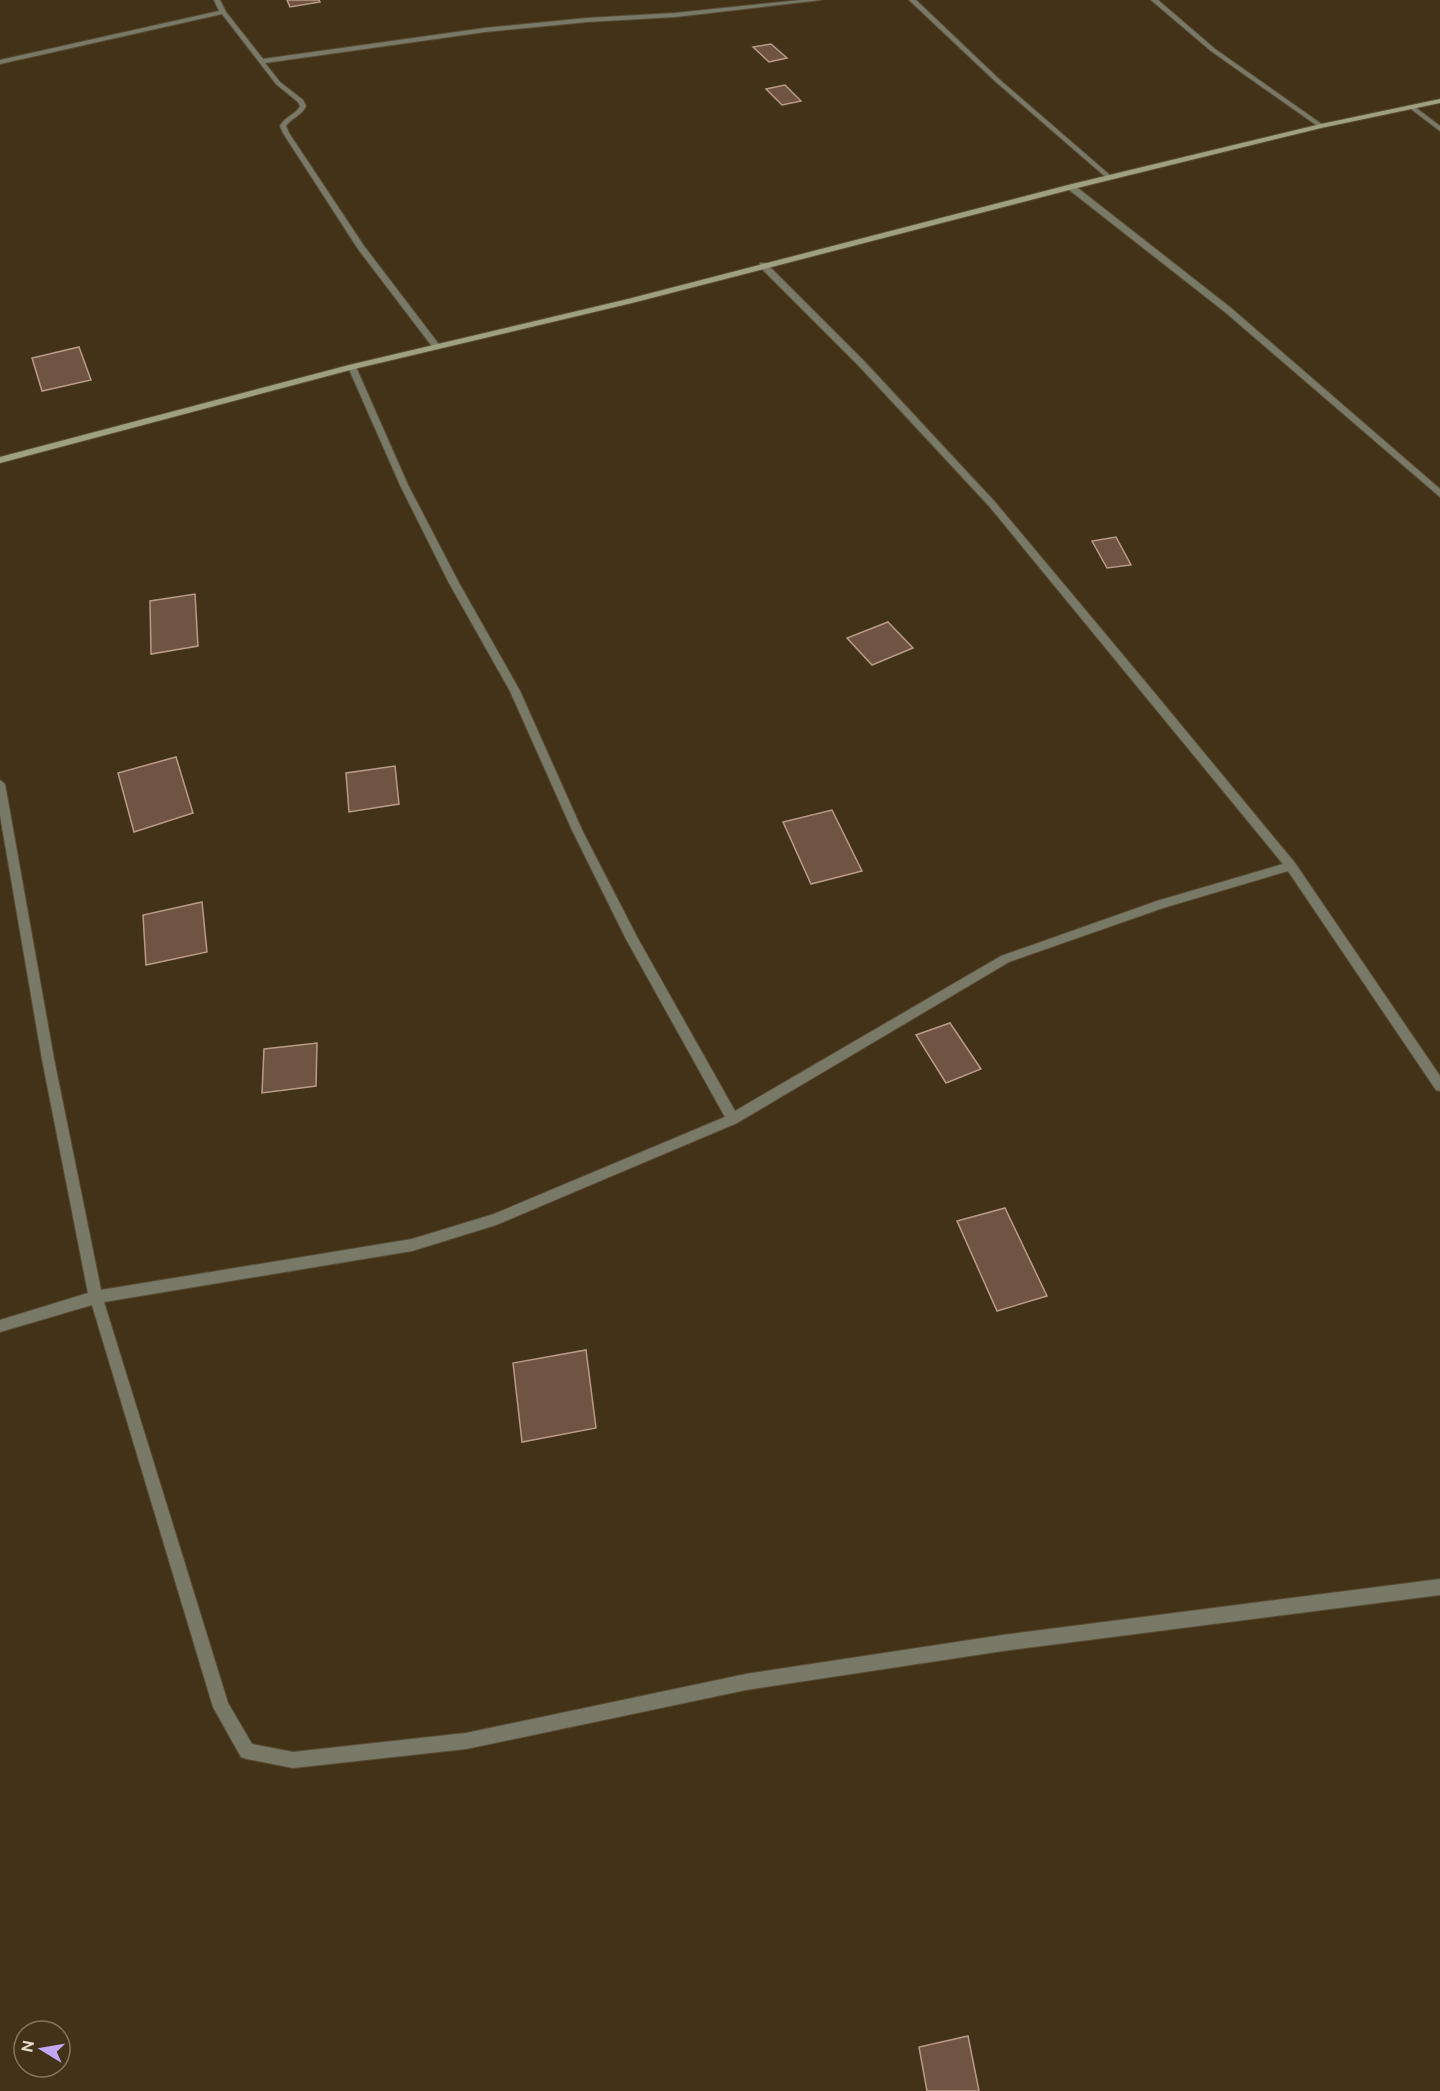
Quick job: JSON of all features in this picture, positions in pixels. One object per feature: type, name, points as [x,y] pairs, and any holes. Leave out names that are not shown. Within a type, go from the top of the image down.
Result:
[{"type":"street","points":[[217,0],[223,12],[278,83],[300,101],[303,106],[301,111],[287,119],[283,126],[286,133],[361,247],[438,347]]},
{"type":"street","points":[[263,61],[514,27],[675,15],[818,0]]},
{"type":"street","points":[[912,0],[998,81],[1110,178]]},
{"type":"street","points":[[1154,0],[1213,50],[1321,126]]},
{"type":"street","points":[[0,62],[223,12]]},
{"type":"street","points":[[0,460],[352,367],[629,301],[763,264],[848,245],[1071,187],[1321,126],[1413,108],[1440,100]]},
{"type":"street","points":[[1413,108],[1440,129]]},
{"type":"street","points":[[1071,187],[1228,310],[1440,494]]},
{"type":"street","points":[[763,264],[861,363],[992,504],[1291,866],[1440,1086]]},
{"type":"street","points":[[352,367],[409,495],[454,583],[515,691],[582,840],[632,939],[733,1119]]},
{"type":"street","points":[[0,784],[48,1059],[96,1297],[220,1707],[247,1751],[293,1760],[466,1741],[746,1682],[1003,1643],[1440,1587]]},
{"type":"street","points":[[0,1326],[96,1297],[412,1245],[496,1219],[733,1119],[1005,959],[1161,904],[1291,866]]},
{"type":"building","points":[[287,0],[319,0],[320,2],[290,7]]},
{"type":"building","points":[[771,44],[787,58],[769,62],[753,47]]},
{"type":"building","points":[[785,85],[801,101],[782,105],[766,89]]},
{"type":"building","points":[[79,347],[91,380],[42,391],[32,358]]},
{"type":"building","points":[[1116,537],[1131,565],[1107,568],[1092,541]]},
{"type":"building","points":[[195,594],[198,646],[151,654],[150,601]]},
{"type":"building","points":[[888,622],[913,648],[872,665],[847,638]]},
{"type":"building","points":[[176,757],[193,813],[134,832],[118,773]]},
{"type":"building","points":[[395,766],[399,804],[349,812],[346,773]]},
{"type":"building","points":[[832,810],[862,871],[811,884],[783,822]]},
{"type":"building","points":[[202,902],[207,952],[146,965],[143,915]]},
{"type":"building","points":[[950,1023],[981,1069],[946,1083],[916,1035]]},
{"type":"building","points":[[317,1043],[316,1086],[262,1093],[264,1049]]},
{"type":"building","points":[[1005,1208],[1047,1296],[997,1311],[957,1221]]},
{"type":"building","points":[[586,1350],[596,1428],[522,1442],[513,1363]]},
{"type":"building","points":[[968,2036],[979,2091],[927,2091],[919,2047]]}]
